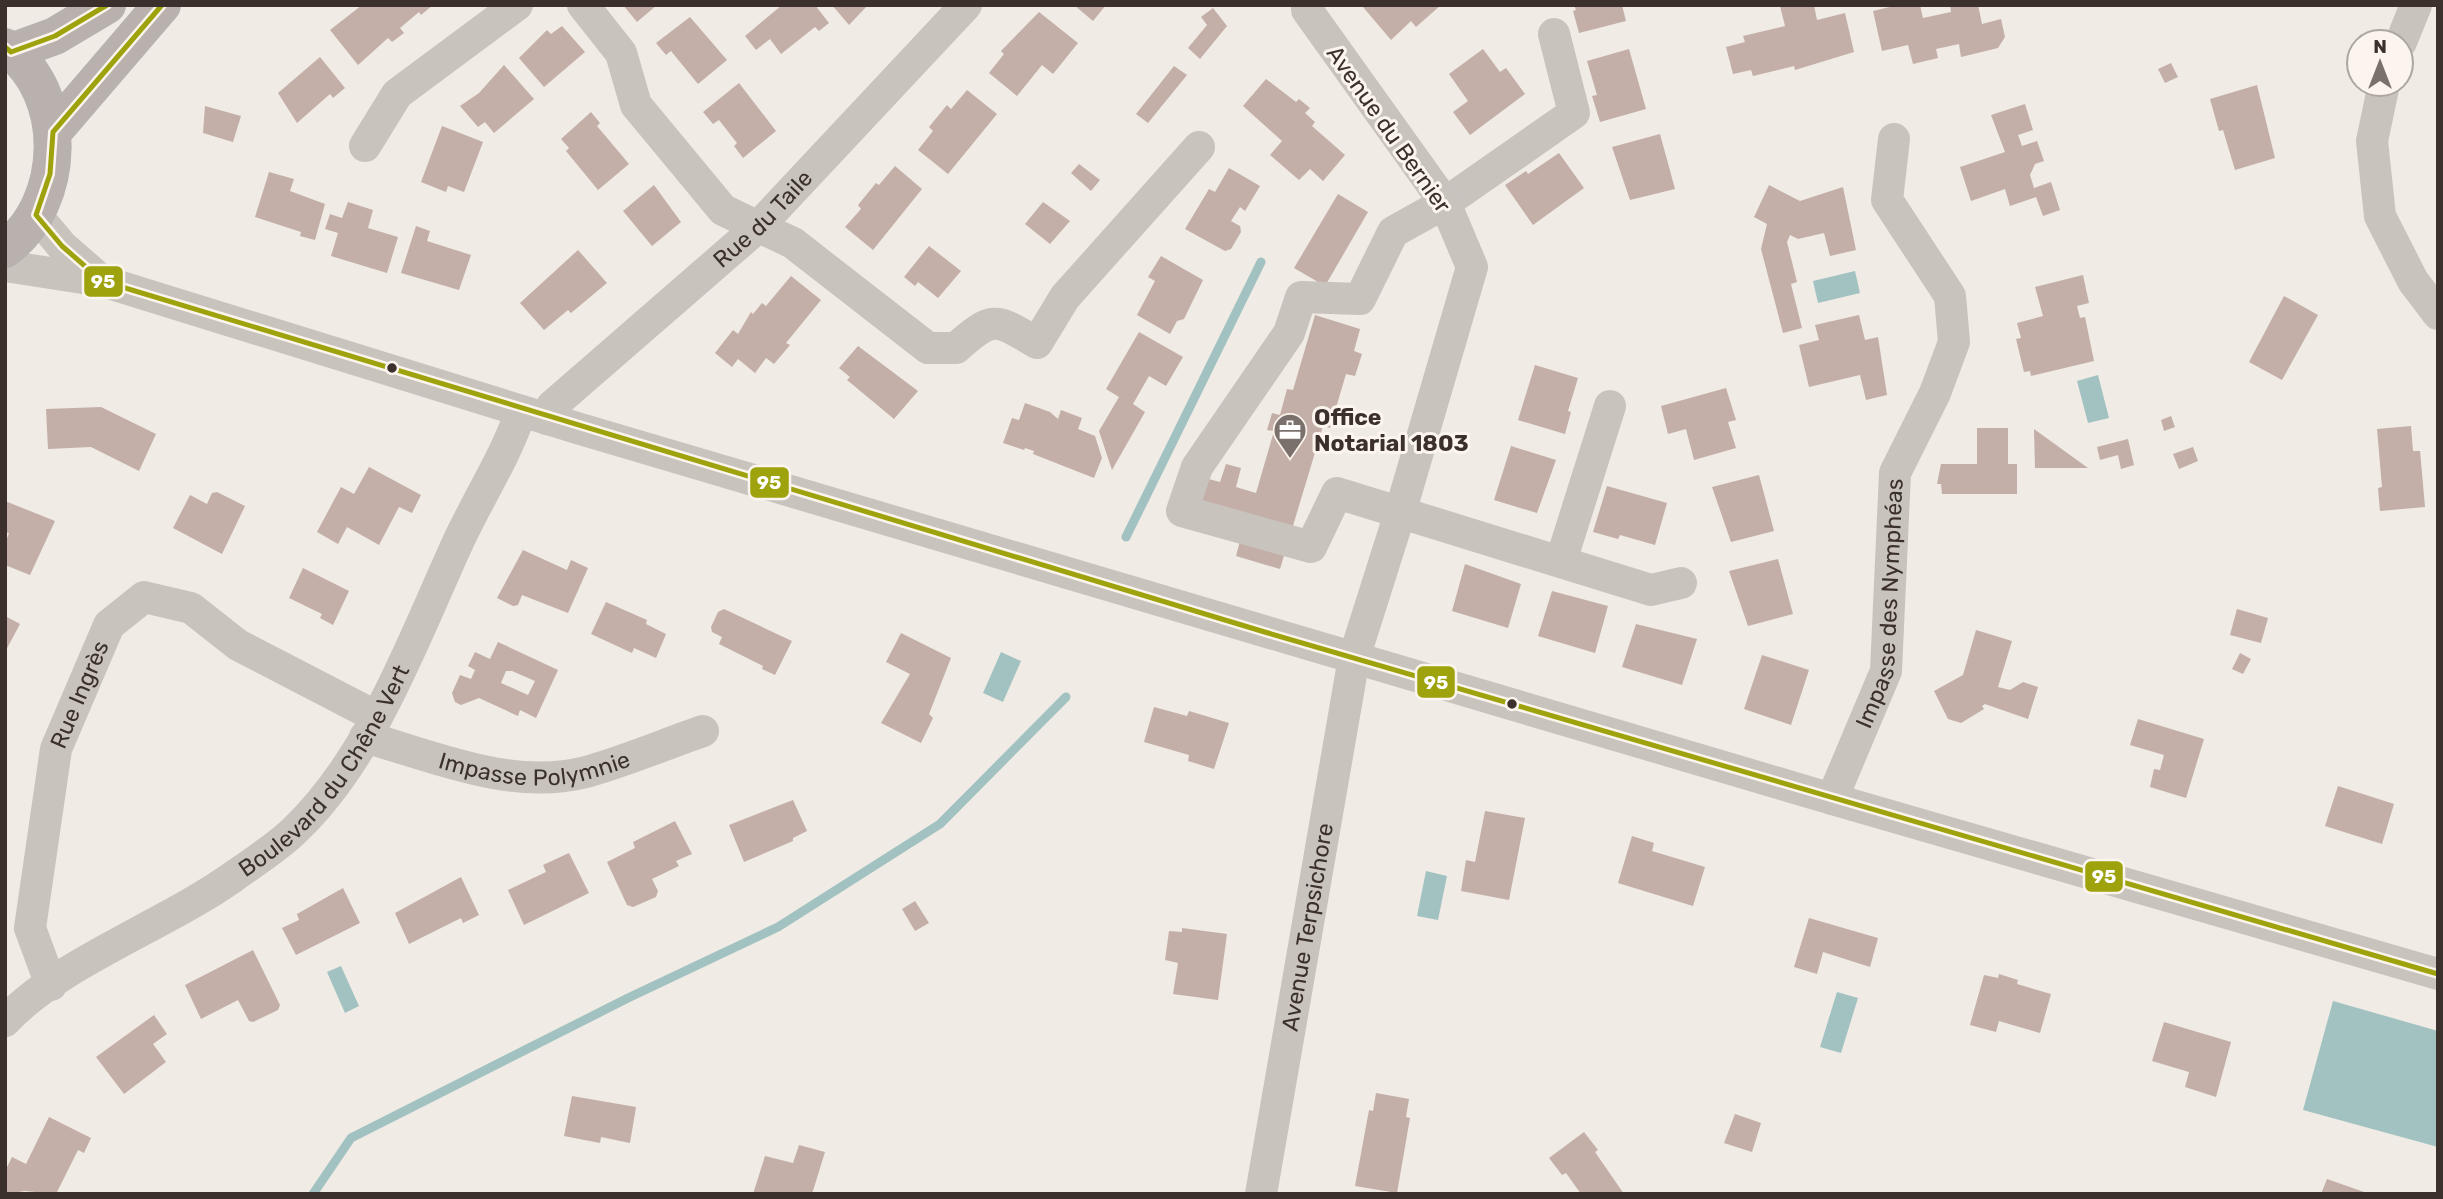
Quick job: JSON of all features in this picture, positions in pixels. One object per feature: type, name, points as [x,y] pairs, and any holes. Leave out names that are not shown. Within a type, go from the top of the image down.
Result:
[{"type":"main road","points":[[5,249],[36,215],[48,187],[54,159],[53,132],[39,88],[8,50],[55,36],[107,5]]},
{"type":"main road","points":[[53,132],[162,5]]},
{"type":"street","points":[[365,146],[397,94],[517,5]]},
{"type":"street","points":[[583,5],[621,53],[636,104],[723,210],[793,243],[928,348],[956,348],[981,325],[1003,323],[1037,343],[1065,297],[1199,146]]},
{"type":"street","name":"Rue du Taile","points":[[534,415],[552,406],[758,228],[965,5]]},
{"type":"street","name":"Avenue du Bernier","points":[[1307,5],[1307,10],[1445,204],[1472,267],[1400,513],[1353,658]]},
{"type":"street","points":[[2407,28],[2416,5]]},
{"type":"street","points":[[1554,34],[1574,113],[1445,204],[1393,232],[1360,299],[1301,297],[1289,333],[1197,467],[1182,511],[1311,547],[1337,493],[1651,590],[1681,583]]},
{"type":"street","points":[[2381,98],[2372,141],[2380,216],[2413,281],[2438,314]]},
{"type":"street","name":"Impasse des Nymphéas","points":[[1832,799],[1886,671],[1895,473],[1935,393],[1954,342],[1950,296],[1887,200],[1894,139]]},
{"type":"street","points":[[36,215],[62,246],[102,281]]},
{"type":"street","points":[[5,266],[102,281],[534,415],[1353,658],[2438,974]]},
{"type":"street","points":[[1560,561],[1610,406]]},
{"type":"street","name":"Boulevard du Chêne Vert","points":[[5,1021],[51,985],[174,915],[236,875],[296,830],[332,789],[370,727],[534,415]]},
{"type":"street","name":"Rue Ingrès","points":[[51,985],[30,928],[56,749],[109,625],[144,597],[191,608],[239,645],[370,727]]},
{"type":"street","name":"Avenue Terpsichore","points":[[1261,1194],[1353,658]]},
{"type":"street","name":"Impasse Polymnie","points":[[370,727],[464,766],[510,776],[551,777],[585,772],[703,730]]},
{"type":"water","points":[[1855,271],[1860,293],[1818,303],[1813,281]]},
{"type":"water","points":[[2098,375],[2109,418],[2088,423],[2077,381]]},
{"type":"water","points":[[1001,652],[1021,661],[1003,702],[983,693]]},
{"type":"water","points":[[1426,871],[1447,876],[1438,920],[1417,916]]},
{"type":"water","points":[[341,966],[359,1006],[345,1013],[327,972]]},
{"type":"water","points":[[1837,992],[1858,998],[1841,1053],[1820,1047]]},
{"type":"water","points":[[2333,1001],[2438,1031],[2438,1147],[2303,1110]]},
{"type":"building","points":[[362,5],[433,5],[421,15],[419,12],[400,28],[404,33],[392,42],[388,38],[358,65],[330,30]]},
{"type":"building","points":[[623,5],[657,5],[637,22]]},
{"type":"building","points":[[782,5],[815,5],[829,23],[819,31],[815,27],[781,54],[770,39],[756,50],[745,36]]},
{"type":"building","points":[[832,5],[868,5],[849,25]]},
{"type":"building","points":[[1074,5],[1106,5],[1093,21]]},
{"type":"building","points":[[1441,5],[1416,27],[1411,21],[1391,40],[1363,7]]},
{"type":"building","points":[[1574,5],[1622,5],[1626,21],[1579,33]]},
{"type":"building","points":[[1814,5],[1817,20],[1845,13],[1854,52],[1795,70],[1794,66],[1753,76],[1751,70],[1733,74],[1726,47],[1745,42],[1743,36],[1785,26],[1780,6]]},
{"type":"building","points":[[1898,5],[1920,5],[1923,18],[1951,12],[1950,5],[1978,5],[1982,24],[2001,19],[2005,37],[1998,48],[1961,57],[1959,44],[1936,49],[1938,58],[1913,64],[1908,45],[1882,51],[1873,11]]},
{"type":"building","points":[[1213,8],[1227,26],[1200,59],[1188,48],[1207,25],[1201,17]]},
{"type":"building","points":[[1039,12],[1078,43],[1053,74],[1042,65],[1017,96],[989,73],[1004,54],[1001,51]]},
{"type":"building","points":[[690,17],[727,60],[698,84],[671,51],[666,55],[656,43]]},
{"type":"building","points":[[562,26],[585,52],[544,87],[519,58],[547,30],[551,34]]},
{"type":"building","points":[[1483,49],[1500,72],[1506,68],[1525,94],[1470,135],[1453,112],[1468,101],[1449,74]]},
{"type":"building","points":[[1629,49],[1646,109],[1600,122],[1592,96],[1597,95],[1587,61]]},
{"type":"building","points":[[320,57],[345,88],[333,98],[330,94],[297,123],[278,93]]},
{"type":"building","points":[[2171,63],[2178,77],[2165,83],[2158,69]]},
{"type":"building","points":[[504,65],[534,99],[494,133],[485,122],[478,127],[460,106],[479,93]]},
{"type":"building","points":[[1174,66],[1187,75],[1148,123],[1136,114]]},
{"type":"building","points":[[1266,79],[1296,102],[1299,99],[1310,108],[1305,113],[1315,122],[1312,126],[1345,155],[1323,181],[1310,169],[1299,180],[1270,155],[1282,141],[1243,106]]},
{"type":"building","points":[[739,83],[776,131],[743,158],[734,146],[737,143],[719,120],[713,124],[703,112]]},
{"type":"building","points":[[2257,85],[2275,158],[2235,170],[2223,130],[2219,131],[2210,99]]},
{"type":"building","points":[[967,90],[997,114],[948,174],[918,150],[933,131],[929,127],[947,105],[951,109]]},
{"type":"building","points":[[2025,104],[2033,130],[2018,135],[2022,146],[2037,141],[2044,161],[2035,164],[2030,175],[2034,188],[2051,182],[2060,210],[2043,216],[2036,197],[2010,206],[2005,189],[1971,201],[1960,167],[2005,152],[1991,115]]},
{"type":"building","points":[[205,106],[241,116],[233,142],[203,133]]},
{"type":"building","points":[[591,112],[600,123],[597,126],[629,164],[598,190],[566,151],[569,148],[561,139]]},
{"type":"building","points":[[442,126],[483,142],[464,192],[448,186],[446,192],[421,182]]},
{"type":"building","points":[[1660,134],[1675,189],[1630,200],[1612,147]]},
{"type":"building","points":[[1559,153],[1584,188],[1533,225],[1505,185],[1526,171],[1528,174]]},
{"type":"building","points":[[1079,164],[1100,180],[1091,191],[1071,173]]},
{"type":"building","points":[[895,166],[922,189],[873,250],[845,227],[861,209],[858,205],[876,183],[879,185]]},
{"type":"building","points":[[1229,168],[1260,186],[1245,211],[1240,207],[1231,221],[1240,226],[1241,232],[1231,249],[1225,251],[1185,229],[1209,189],[1215,192]]},
{"type":"building","points":[[269,172],[294,179],[290,191],[325,204],[315,240],[300,236],[301,232],[255,217]]},
{"type":"building","points":[[654,185],[681,222],[652,246],[623,211]]},
{"type":"building","points":[[1769,185],[1800,201],[1843,187],[1856,250],[1830,256],[1824,233],[1798,239],[1790,235],[1787,242],[1797,282],[1791,284],[1802,328],[1783,333],[1761,249],[1767,224],[1754,217]]},
{"type":"building","points":[[1338,194],[1368,212],[1325,286],[1294,268]]},
{"type":"building","points":[[348,202],[373,210],[368,228],[398,237],[387,273],[331,256],[338,233],[325,229],[330,214],[342,218]]},
{"type":"building","points":[[1043,202],[1070,221],[1050,244],[1025,224]]},
{"type":"building","points":[[416,226],[430,231],[427,241],[471,255],[459,290],[401,273]]},
{"type":"building","points":[[929,246],[961,271],[938,298],[918,282],[915,286],[904,277]]},
{"type":"building","points":[[578,250],[607,283],[571,313],[568,310],[544,330],[520,303]]},
{"type":"building","points":[[1161,256],[1203,280],[1184,319],[1177,321],[1170,334],[1137,315],[1155,281],[1148,277]]},
{"type":"building","points":[[2083,275],[2089,303],[2077,306],[2080,318],[2085,317],[2094,361],[2031,376],[2030,371],[2024,372],[2016,339],[2021,338],[2017,323],[2043,316],[2035,287]]},
{"type":"building","points":[[791,276],[821,300],[786,343],[790,345],[774,364],[766,358],[755,373],[738,359],[732,367],[715,353],[733,330],[738,334],[751,312],[753,314],[762,303],[766,306]]},
{"type":"building","points":[[2284,296],[2318,315],[2282,380],[2249,362]]},
{"type":"building","points":[[1315,315],[1360,329],[1354,351],[1362,354],[1355,376],[1346,374],[1330,428],[1323,426],[1280,569],[1236,556],[1241,537],[1191,522],[1205,478],[1220,482],[1226,464],[1241,468],[1236,487],[1256,493],[1274,431],[1267,430],[1272,413],[1280,415],[1287,389],[1293,390]]},
{"type":"building","points":[[1859,315],[1865,340],[1878,337],[1887,395],[1866,400],[1860,375],[1809,387],[1799,345],[1819,340],[1815,325]]},
{"type":"building","points":[[1139,332],[1183,357],[1166,386],[1149,376],[1133,404],[1145,412],[1112,470],[1099,431],[1119,397],[1106,389]]},
{"type":"building","points":[[858,346],[918,391],[894,419],[847,380],[850,377],[839,368]]},
{"type":"building","points":[[1535,365],[1578,378],[1568,411],[1571,412],[1565,434],[1518,420]]},
{"type":"building","points":[[1726,388],[1736,420],[1728,422],[1736,448],[1694,460],[1686,429],[1668,434],[1661,406]]},
{"type":"building","points":[[1025,403],[1050,412],[1058,419],[1061,410],[1082,418],[1078,429],[1095,436],[1102,458],[1094,478],[1033,454],[1034,451],[1003,443],[1012,418],[1019,420]]},
{"type":"building","points":[[101,407],[156,434],[139,471],[91,447],[48,449],[46,409]]},
{"type":"building","points":[[2171,416],[2175,427],[2164,431],[2161,420]]},
{"type":"building","points":[[2411,426],[2413,451],[2420,451],[2425,507],[2380,511],[2378,488],[2382,487],[2377,429]]},
{"type":"building","points":[[1977,428],[2008,428],[2008,464],[2017,464],[2017,494],[1942,494],[1941,484],[1937,484],[1941,464],[1977,464]]},
{"type":"building","points":[[2034,429],[2088,468],[2035,468]]},
{"type":"building","points":[[2128,439],[2134,465],[2121,469],[2118,455],[2100,460],[2097,447]]},
{"type":"building","points":[[1511,446],[1556,460],[1537,513],[1494,500]]},
{"type":"building","points":[[2193,447],[2198,461],[2179,469],[2173,454]]},
{"type":"building","points":[[369,467],[421,495],[412,513],[399,507],[379,545],[347,527],[338,544],[317,532],[341,487],[354,494]]},
{"type":"building","points":[[1759,475],[1774,531],[1731,542],[1712,487]]},
{"type":"building","points":[[1607,486],[1667,503],[1655,545],[1620,535],[1618,539],[1593,532]]},
{"type":"building","points":[[217,492],[245,506],[222,554],[173,528],[190,495],[207,504],[212,493]]},
{"type":"building","points":[[5,501],[55,521],[30,575],[5,565],[5,544],[9,533],[5,532]]},
{"type":"building","points":[[523,550],[567,570],[571,560],[588,568],[568,613],[522,595],[518,605],[513,606],[497,598]]},
{"type":"building","points":[[1778,559],[1793,614],[1748,626],[1729,571]]},
{"type":"building","points":[[1465,564],[1521,584],[1508,628],[1452,611]]},
{"type":"building","points":[[303,568],[349,591],[333,625],[320,618],[322,614],[289,598]]},
{"type":"building","points":[[1552,591],[1608,606],[1595,653],[1538,636]]},
{"type":"building","points":[[606,602],[647,620],[646,624],[666,634],[656,658],[634,648],[632,653],[591,634]]},
{"type":"building","points":[[724,609],[792,641],[775,675],[719,644],[722,637],[712,632],[711,627],[718,612]]},
{"type":"building","points":[[2237,609],[2268,618],[2261,643],[2230,635]]},
{"type":"building","points":[[5,616],[20,624],[5,652]]},
{"type":"building","points":[[1636,624],[1697,639],[1682,685],[1622,667]]},
{"type":"building","points":[[1976,630],[2012,641],[1998,687],[2010,690],[2023,682],[2038,687],[2028,719],[1985,704],[1982,706],[1984,709],[1961,723],[1948,719],[1934,691],[1963,675]]},
{"type":"building","points":[[901,633],[951,658],[929,714],[933,718],[921,743],[881,723],[910,674],[886,662]]},
{"type":"building","points":[[498,642],[558,670],[536,718],[520,710],[518,716],[479,698],[461,705],[455,702],[452,693],[460,675],[471,679],[475,670],[468,666],[475,652],[490,659]],"holes":[[[506,671],[535,681],[528,695],[501,683]]]},
{"type":"building","points":[[2240,653],[2251,659],[2243,674],[2232,669]]},
{"type":"building","points":[[1762,655],[1809,670],[1791,725],[1744,709]]},
{"type":"building","points":[[1154,707],[1187,716],[1189,711],[1229,723],[1214,769],[1188,761],[1189,755],[1144,742]]},
{"type":"building","points":[[2138,719],[2204,739],[2186,798],[2150,787],[2154,769],[2160,770],[2164,755],[2130,745]]},
{"type":"building","points":[[2338,786],[2394,804],[2382,844],[2325,826]]},
{"type":"building","points":[[793,800],[807,831],[793,838],[793,841],[744,862],[729,825]]},
{"type":"building","points":[[1485,811],[1525,818],[1509,900],[1461,891],[1466,860],[1475,862]]},
{"type":"building","points":[[675,821],[692,854],[676,861],[679,866],[652,879],[658,891],[656,897],[633,907],[627,905],[607,862],[635,848],[633,842]]},
{"type":"building","points":[[1632,836],[1654,843],[1652,851],[1705,867],[1693,906],[1618,883]]},
{"type":"building","points":[[569,853],[589,893],[524,925],[508,890],[546,872],[543,865]]},
{"type":"building","points":[[461,877],[479,915],[463,923],[461,918],[409,944],[395,913]]},
{"type":"building","points":[[343,888],[360,923],[296,955],[282,928],[299,920],[297,914]]},
{"type":"building","points":[[915,901],[929,923],[915,931],[902,909]]},
{"type":"building","points":[[1809,918],[1878,938],[1870,967],[1823,952],[1817,974],[1794,967]]},
{"type":"building","points":[[1182,928],[1227,934],[1218,1000],[1173,994],[1178,963],[1165,960],[1169,931],[1182,932]]},
{"type":"building","points":[[253,950],[280,1005],[278,1010],[253,1022],[249,1021],[238,1000],[201,1019],[185,985]]},
{"type":"building","points":[[1999,974],[2018,980],[2017,984],[2051,994],[2040,1033],[1999,1021],[1996,1032],[1970,1025],[1984,975],[1998,978]]},
{"type":"building","points":[[154,1015],[167,1034],[153,1044],[166,1062],[124,1094],[96,1057]]},
{"type":"building","points":[[2164,1022],[2231,1042],[2216,1097],[2185,1087],[2189,1072],[2152,1061]]},
{"type":"building","points":[[1376,1093],[1409,1099],[1406,1117],[1410,1118],[1397,1193],[1355,1186],[1369,1110],[1373,1111]]},
{"type":"building","points":[[572,1096],[636,1107],[630,1143],[601,1137],[600,1143],[564,1136]]},
{"type":"building","points":[[1735,1114],[1761,1123],[1752,1152],[1724,1143]]},
{"type":"building","points":[[49,1117],[91,1138],[84,1153],[78,1150],[56,1194],[25,1191],[5,1194],[5,1171],[12,1157],[26,1164]]},
{"type":"building","points":[[1584,1132],[1624,1194],[1581,1194],[1566,1173],[1562,1175],[1549,1158]]},
{"type":"building","points":[[799,1145],[825,1152],[812,1194],[753,1194],[765,1156],[793,1163]]},
{"type":"building","points":[[2327,1179],[2367,1193],[2367,1194],[2321,1194]]},
{"type":"waterway","points":[[1126,537],[1261,262]]},
{"type":"waterway","points":[[313,1194],[351,1138],[628,998],[778,927],[940,824],[1066,697]]},
{"type":"transit line","name":"95","points":[[5,47],[11,52],[55,36],[107,5]]},
{"type":"transit line","name":"95","points":[[162,5],[53,132],[50,174],[36,215],[62,246],[102,281],[1268,633],[2438,974]]},
{"type":"place","name":"Office Notarial 1803","points":[[1290,460]]}]
